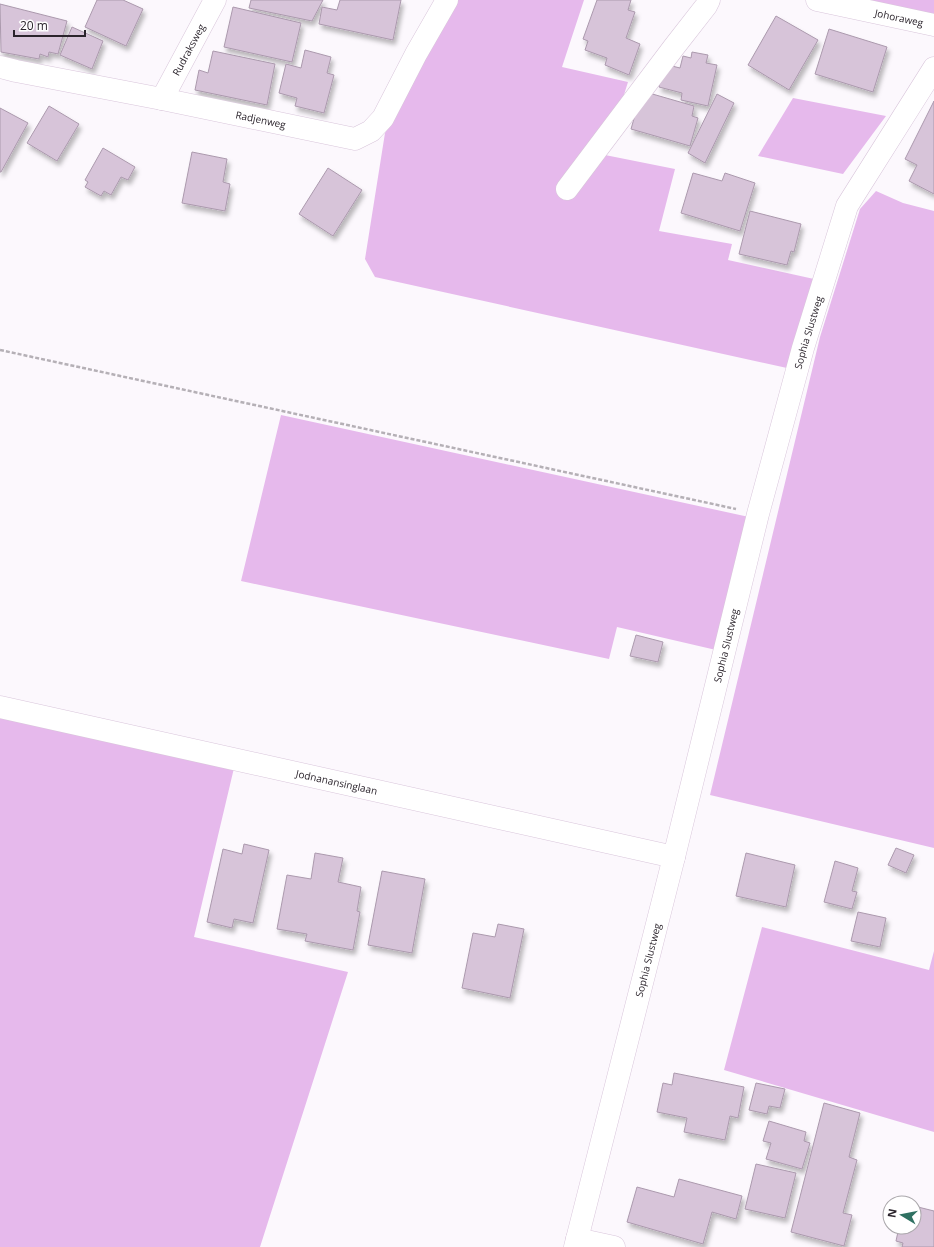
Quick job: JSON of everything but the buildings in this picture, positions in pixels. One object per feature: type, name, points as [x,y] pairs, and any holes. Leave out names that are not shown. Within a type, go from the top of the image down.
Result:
[{"type":"street","name":"Rudraksweg","points":[[162,99],[215,0]]},
{"type":"street","name":"Radjenweg","points":[[0,67],[16,72],[162,99],[356,139],[371,131],[383,118],[416,54],[447,0]]},
{"type":"street","points":[[566,189],[706,6],[709,0]]},
{"type":"street","name":"Johoraweg","points":[[817,0],[934,25]]},
{"type":"street","name":"Sophia Slustweg","points":[[576,1243],[674,857],[758,514],[803,348],[847,206],[934,68]]},
{"type":"street","name":"Jodnanansinglaan","points":[[0,707],[674,857]]},
{"type":"street","points":[[576,1243],[614,1247]]},
{"type":"path","points":[[0,350],[758,514]]},
{"type":"shaded area","points":[[456,0],[584,0],[562,67],[628,82],[605,155],[675,169],[659,231],[732,244],[728,260],[814,279],[787,368],[375,277],[365,259],[385,133]]},
{"type":"shaded area","points":[[853,0],[934,0],[934,16]]},
{"type":"shaded area","points":[[793,98],[886,116],[843,174],[758,156]]},
{"type":"shaded area","points":[[876,191],[903,203],[934,211],[934,848],[710,795],[820,337],[860,209]]},
{"type":"shaded area","points":[[281,415],[749,517],[716,650],[617,627],[609,659],[241,581]]},
{"type":"shaded area","points":[[0,717],[234,768],[194,937],[348,972],[260,1247],[0,1247]]},
{"type":"shaded area","points":[[762,927],[929,970],[934,951],[934,1132],[724,1070]]}]
